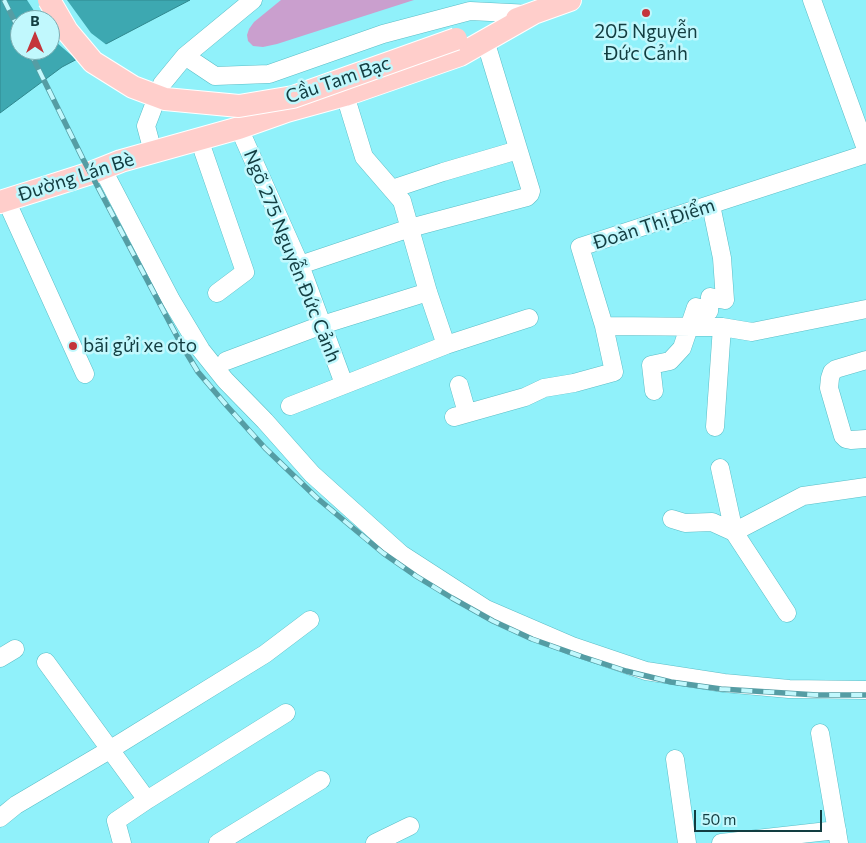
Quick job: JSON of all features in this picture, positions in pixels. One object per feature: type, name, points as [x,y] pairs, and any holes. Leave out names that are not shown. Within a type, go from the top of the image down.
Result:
[{"type":"main road","name":"Cầu Tam Bạc","points":[[49,0],[67,31],[93,62],[133,87],[165,99],[239,106],[293,97],[532,14]]},
{"type":"main road","points":[[532,14],[570,0]]},
{"type":"main road","name":"Đường Lán Bè","points":[[3,201],[153,152],[345,95],[460,55],[532,14]]},
{"type":"street","points":[[153,152],[146,126],[162,84],[185,56],[253,0]]},
{"type":"street","points":[[812,0],[866,149]]},
{"type":"street","points":[[185,56],[216,76],[270,74],[383,34],[470,11],[532,14]]},
{"type":"street","points":[[300,265],[410,228],[527,197],[531,191],[485,40]]},
{"type":"street","points":[[345,95],[364,156],[402,201],[428,292],[446,345]]},
{"type":"street","name":"Ngõ 275 Nguyễn Đức Cảnh","points":[[239,128],[300,265],[344,384]]},
{"type":"street","points":[[199,139],[245,272],[217,293]]},
{"type":"street","points":[[392,188],[518,150]]},
{"type":"street","name":"Đoàn Thị Điểm","points":[[459,385],[461,415],[525,397],[544,388],[574,383],[614,372],[604,326],[580,247],[711,206],[866,154]]},
{"type":"street","points":[[102,168],[171,300],[200,350],[225,380],[312,474],[401,554],[486,608],[572,646],[646,670],[724,683],[788,689],[866,690]]},
{"type":"street","points":[[3,201],[85,374]]},
{"type":"street","points":[[654,392],[652,365],[670,361],[682,348],[696,307],[709,311],[710,298],[726,300],[722,258],[711,206]]},
{"type":"street","points":[[226,361],[322,325],[428,292]]},
{"type":"street","points":[[604,326],[690,326],[752,332],[866,310]]},
{"type":"street","points":[[290,406],[446,345],[529,318]]},
{"type":"street","points":[[714,426],[722,328]]},
{"type":"street","points":[[866,360],[832,372],[829,388],[843,436],[851,440],[866,438]]},
{"type":"street","points":[[720,468],[734,532],[787,612]]},
{"type":"street","points":[[734,532],[803,496],[866,487]]},
{"type":"street","points":[[672,519],[685,523],[712,522],[734,532]]},
{"type":"street","points":[[0,818],[16,805],[266,654],[310,620]]},
{"type":"street","points":[[46,662],[147,800]]},
{"type":"street","points":[[122,843],[116,821],[286,713]]},
{"type":"street","points":[[721,843],[838,836],[820,733]]},
{"type":"street","points":[[676,759],[687,843]]},
{"type":"street","points":[[218,843],[321,780]]},
{"type":"street","points":[[375,843],[410,826]]},
{"type":"shaded area","points":[[281,0],[414,0],[277,44],[263,47],[253,46],[248,41],[249,29],[254,22]]},
{"type":"water","points":[[0,0],[190,0],[62,67],[0,113]]},
{"type":"pier","points":[[27,0],[67,0],[91,33],[108,46],[78,61],[60,45],[60,10],[34,10]]},
{"type":"railway","points":[[4,0],[10,12]]},
{"type":"railway","points":[[34,60],[83,159],[181,344],[198,372],[265,448],[317,498],[383,553],[416,576],[493,621],[532,639],[626,671],[671,682],[721,689],[817,695],[866,695]]},
{"type":"place","name":"205 Nguyễn Đức Cảnh","points":[[646,13]]},
{"type":"place","name":"bãi gửi xe oto","points":[[73,346]]}]
